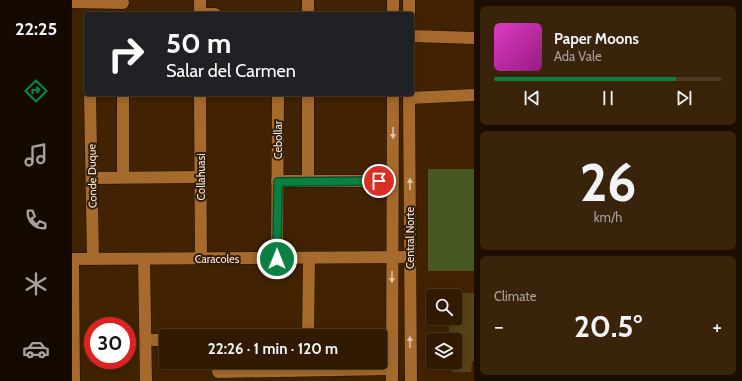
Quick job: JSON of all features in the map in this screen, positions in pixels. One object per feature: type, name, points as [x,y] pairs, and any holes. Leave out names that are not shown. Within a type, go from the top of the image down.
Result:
[{"type":"street","points":[[200,0],[200,12]]},
{"type":"street","points":[[308,0],[308,12]]},
{"type":"street","points":[[393,0],[393,12]]},
{"type":"street","points":[[409,0],[409,12]]},
{"type":"street","points":[[72,2],[89,8],[123,6]]},
{"type":"street","points":[[414,36],[474,38]]},
{"type":"street","points":[[414,96],[474,95]]},
{"type":"street","name":"Conde Duque","points":[[90,96],[93,259]]},
{"type":"street","points":[[123,96],[123,178]]},
{"type":"street","name":"Collahuasi","points":[[200,96],[201,259]]},
{"type":"street","name":"Cebollar","points":[[277,259],[278,96]]},
{"type":"street","points":[[308,96],[308,181]]},
{"type":"street","name":"Central Norte","points":[[392,375],[393,96]]},
{"type":"street","name":"Central Norte","points":[[409,96],[411,381]]},
{"type":"street","points":[[92,178],[201,177]]},
{"type":"street","points":[[278,182],[393,181]]},
{"type":"street","name":"Caracoles","points":[[73,259],[277,259],[410,257]]},
{"type":"street","points":[[308,329],[309,258]]},
{"type":"street","points":[[73,259],[73,375]]},
{"type":"street","points":[[144,259],[146,381]]},
{"type":"street","points":[[146,340],[159,340]]},
{"type":"street","points":[[218,372],[263,369]]},
{"type":"street","points":[[336,369],[392,375]]},
{"type":"green space","points":[[428,169],[474,169],[474,271],[428,271]]},
{"type":"building","points":[[462,293],[474,293],[474,361],[472,361],[471,372],[452,372],[452,369],[462,369],[462,333],[449,333],[449,325],[462,325]]},
{"type":"route","points":[[277,259],[278,182],[379,181]]}]
